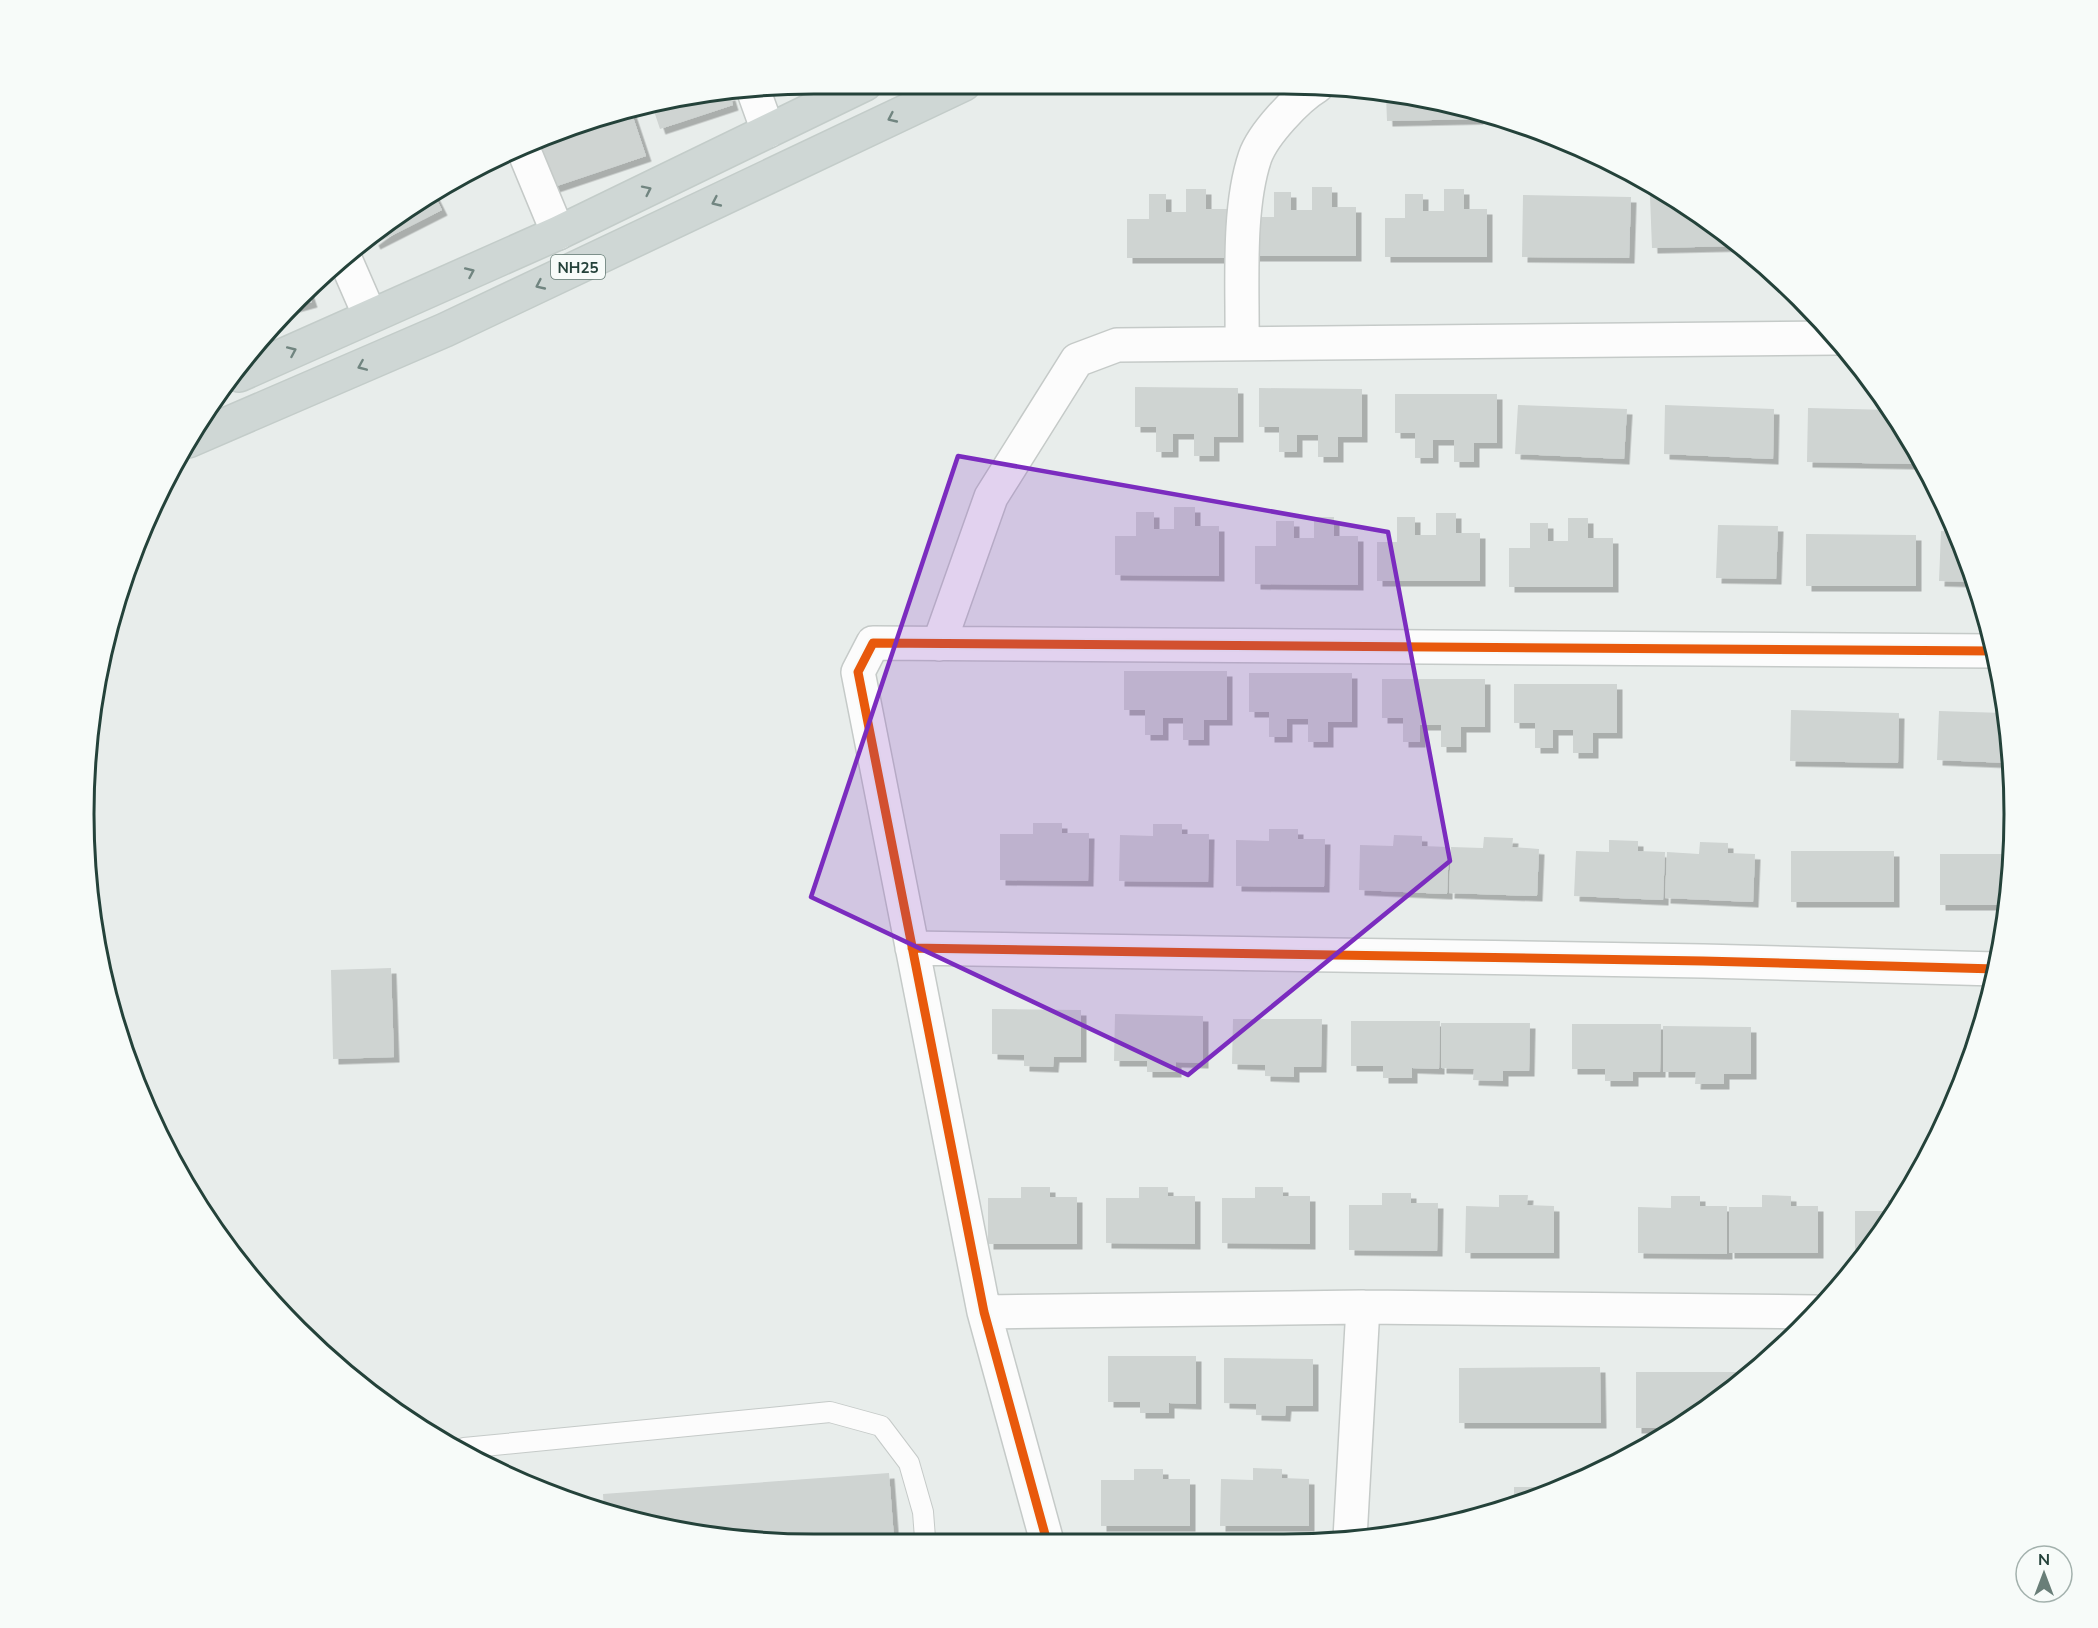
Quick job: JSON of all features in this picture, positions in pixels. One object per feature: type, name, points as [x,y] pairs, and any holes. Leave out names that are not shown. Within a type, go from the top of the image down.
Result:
[{"type":"main road","name":"NH25","points":[[247,372],[558,233],[844,94]]},
{"type":"main road","name":"NH25","points":[[203,434],[445,330],[943,94]]},
{"type":"street","points":[[1242,345],[1245,221],[1247,193],[1255,156],[1277,123],[1307,95]]},
{"type":"street","points":[[756,97],[768,131]]},
{"type":"street","points":[[526,155],[558,233]]},
{"type":"street","points":[[348,266],[370,316]]},
{"type":"street","points":[[939,644],[991,496],[1077,360],[1117,345],[1823,338]]},
{"type":"street","points":[[1045,1534],[984,1312],[858,672],[873,643],[1984,651]]},
{"type":"street","points":[[912,948],[1703,961],[1986,969]]},
{"type":"street","points":[[984,1312],[1363,1307],[1803,1312]]},
{"type":"street","points":[[1350,1530],[1363,1307]]},
{"type":"lane","points":[[473,1447],[830,1412],[881,1426],[909,1463],[923,1512],[926,1534]]},
{"type":"highlighted area","points":[[958,456],[1388,532],[1450,861],[1188,1075],[811,897]]},
{"type":"building","points":[[731,100],[733,105],[660,129],[655,113]]},
{"type":"building","points":[[1386,102],[1471,119],[1387,121]]},
{"type":"building","points":[[633,118],[646,156],[545,190],[532,152]]},
{"type":"building","points":[[1312,187],[1332,187],[1332,207],[1356,207],[1356,256],[1253,256],[1253,217],[1274,217],[1274,192],[1291,192],[1291,210],[1312,210]]},
{"type":"building","points":[[1186,189],[1206,189],[1206,209],[1231,209],[1231,258],[1127,258],[1127,219],[1149,219],[1149,194],[1166,194],[1166,212],[1186,212]]},
{"type":"building","points":[[1444,189],[1464,189],[1464,209],[1487,209],[1487,257],[1385,257],[1385,218],[1405,218],[1405,194],[1423,194],[1423,211],[1444,211]]},
{"type":"building","points":[[1523,195],[1631,197],[1629,258],[1522,257]]},
{"type":"building","points":[[1650,196],[1684,216],[1726,246],[1652,248]]},
{"type":"building","points":[[438,201],[442,210],[375,244],[414,216]]},
{"type":"building","points":[[1135,387],[1238,388],[1238,437],[1214,437],[1214,456],[1194,456],[1194,434],[1173,434],[1173,452],[1156,452],[1156,427],[1135,427]]},
{"type":"building","points":[[1259,388],[1362,389],[1362,437],[1338,437],[1338,457],[1318,457],[1318,435],[1297,435],[1297,452],[1279,452],[1279,427],[1259,427]]},
{"type":"building","points":[[1395,394],[1497,394],[1497,443],[1474,443],[1474,462],[1454,462],[1454,440],[1433,440],[1433,458],[1415,458],[1415,433],[1395,433]]},
{"type":"building","points":[[1518,405],[1627,409],[1624,459],[1515,454]]},
{"type":"building","points":[[1665,405],[1774,409],[1773,459],[1664,454]]},
{"type":"building","points":[[1808,408],[1879,410],[1912,464],[1807,462]]},
{"type":"building","points":[[1174,507],[1195,507],[1195,526],[1219,526],[1219,576],[1115,575],[1115,536],[1136,536],[1136,512],[1154,512],[1154,529],[1174,529]]},
{"type":"building","points":[[1436,513],[1456,513],[1456,533],[1480,533],[1480,581],[1377,581],[1377,542],[1397,542],[1397,517],[1415,517],[1415,535],[1436,535]]},
{"type":"building","points":[[1314,517],[1334,517],[1334,536],[1358,536],[1358,585],[1255,584],[1255,546],[1276,546],[1276,521],[1294,521],[1294,538],[1314,538]]},
{"type":"building","points":[[1568,518],[1588,518],[1588,538],[1613,538],[1613,587],[1509,587],[1509,548],[1530,548],[1530,523],[1548,523],[1548,541],[1568,541]]},
{"type":"building","points":[[1718,525],[1778,526],[1776,579],[1716,578]]},
{"type":"building","points":[[1941,531],[1945,531],[1965,582],[1939,581]]},
{"type":"building","points":[[1806,534],[1916,535],[1916,586],[1806,586]]},
{"type":"building","points":[[1124,671],[1227,671],[1227,720],[1204,720],[1204,740],[1183,740],[1183,718],[1163,718],[1163,735],[1145,735],[1145,710],[1124,710]]},
{"type":"building","points":[[1249,673],[1352,673],[1352,722],[1328,722],[1328,742],[1308,742],[1308,719],[1287,719],[1287,737],[1269,737],[1269,712],[1249,712]]},
{"type":"building","points":[[1382,679],[1485,679],[1485,727],[1461,727],[1461,747],[1441,747],[1441,725],[1420,725],[1420,742],[1403,742],[1403,718],[1382,718]]},
{"type":"building","points":[[1514,684],[1617,684],[1617,733],[1593,733],[1593,753],[1573,753],[1573,730],[1553,730],[1553,748],[1535,748],[1535,723],[1514,723]]},
{"type":"building","points":[[1791,710],[1899,713],[1898,763],[1790,761]]},
{"type":"building","points":[[1939,711],[1996,713],[2002,763],[1937,760]]},
{"type":"building","points":[[1033,823],[1062,823],[1062,833],[1089,833],[1088,881],[1000,880],[1000,834],[1033,834]]},
{"type":"building","points":[[1153,824],[1182,824],[1182,834],[1209,834],[1208,882],[1119,881],[1120,835],[1153,836]]},
{"type":"building","points":[[1269,829],[1298,829],[1298,839],[1325,839],[1324,887],[1236,886],[1236,840],[1269,841]]},
{"type":"building","points":[[1394,835],[1422,836],[1422,846],[1449,847],[1447,894],[1359,890],[1360,845],[1393,846]]},
{"type":"building","points":[[1484,837],[1513,838],[1512,847],[1539,849],[1537,896],[1449,893],[1451,847],[1483,848]]},
{"type":"building","points":[[1609,840],[1638,841],[1638,851],[1665,852],[1663,900],[1574,896],[1576,851],[1609,852]]},
{"type":"building","points":[[1700,842],[1728,843],[1728,853],[1755,854],[1753,902],[1665,898],[1667,852],[1699,854]]},
{"type":"building","points":[[1791,851],[1894,851],[1894,902],[1791,902]]},
{"type":"building","points":[[1940,854],[2002,854],[1997,905],[1940,905]]},
{"type":"building","points":[[391,968],[394,1057],[333,1059],[331,970]]},
{"type":"building","points":[[992,1009],[1081,1010],[1081,1057],[1054,1057],[1053,1067],[1024,1066],[1024,1055],[992,1054]]},
{"type":"building","points":[[1115,1014],[1203,1016],[1203,1063],[1176,1062],[1176,1072],[1147,1072],[1147,1061],[1114,1061]]},
{"type":"building","points":[[1233,1019],[1322,1019],[1321,1067],[1294,1067],[1294,1077],[1265,1076],[1265,1065],[1232,1064]]},
{"type":"building","points":[[1351,1021],[1440,1021],[1439,1069],[1412,1068],[1412,1078],[1383,1078],[1383,1066],[1351,1066]]},
{"type":"building","points":[[1441,1023],[1530,1023],[1529,1071],[1503,1071],[1503,1081],[1473,1080],[1474,1069],[1441,1068]]},
{"type":"building","points":[[1572,1024],[1661,1024],[1660,1072],[1633,1072],[1633,1081],[1605,1081],[1605,1069],[1572,1069]]},
{"type":"building","points":[[1663,1026],[1751,1027],[1751,1074],[1724,1074],[1724,1084],[1695,1084],[1696,1072],[1663,1072]]},
{"type":"building","points":[[1021,1187],[1050,1187],[1050,1197],[1077,1197],[1077,1244],[988,1244],[988,1198],[1021,1198]]},
{"type":"building","points":[[1139,1187],[1168,1187],[1168,1196],[1195,1196],[1195,1244],[1106,1243],[1106,1198],[1139,1198]]},
{"type":"building","points":[[1255,1187],[1283,1187],[1283,1196],[1310,1196],[1310,1244],[1222,1243],[1222,1198],[1255,1198]]},
{"type":"building","points":[[1382,1193],[1411,1193],[1411,1203],[1438,1203],[1437,1251],[1349,1250],[1349,1205],[1382,1205]]},
{"type":"building","points":[[1499,1195],[1528,1195],[1527,1205],[1554,1206],[1554,1253],[1465,1253],[1466,1206],[1499,1207]]},
{"type":"building","points":[[1762,1195],[1791,1196],[1791,1206],[1818,1206],[1818,1253],[1729,1253],[1729,1207],[1762,1207]]},
{"type":"building","points":[[1671,1196],[1700,1196],[1700,1206],[1727,1206],[1727,1254],[1638,1253],[1638,1207],[1671,1208]]},
{"type":"building","points":[[1855,1211],[1884,1211],[1855,1252]]},
{"type":"building","points":[[1108,1356],[1196,1356],[1196,1404],[1169,1403],[1169,1413],[1140,1413],[1140,1402],[1108,1402]]},
{"type":"building","points":[[1224,1358],[1313,1359],[1313,1406],[1286,1406],[1285,1416],[1256,1415],[1256,1404],[1224,1403]]},
{"type":"building","points":[[1600,1367],[1601,1423],[1459,1423],[1459,1368]]},
{"type":"building","points":[[1636,1372],[1738,1372],[1658,1428],[1636,1428]]},
{"type":"building","points":[[1253,1468],[1282,1469],[1282,1478],[1309,1479],[1309,1526],[1220,1526],[1221,1479],[1253,1480]]},
{"type":"building","points":[[1134,1469],[1163,1469],[1163,1479],[1190,1479],[1190,1526],[1101,1526],[1101,1480],[1134,1480]]},
{"type":"building","points":[[889,1473],[894,1534],[814,1534],[720,1527],[674,1520],[628,1509],[603,1501],[603,1494]]},
{"type":"building","points":[[1514,1487],[1537,1487],[1515,1495]]},
{"type":"cycle path","points":[[1045,1534],[984,1312],[858,672],[873,643],[1984,651]]},
{"type":"cycle path","points":[[912,948],[1703,961],[1986,969]]}]
